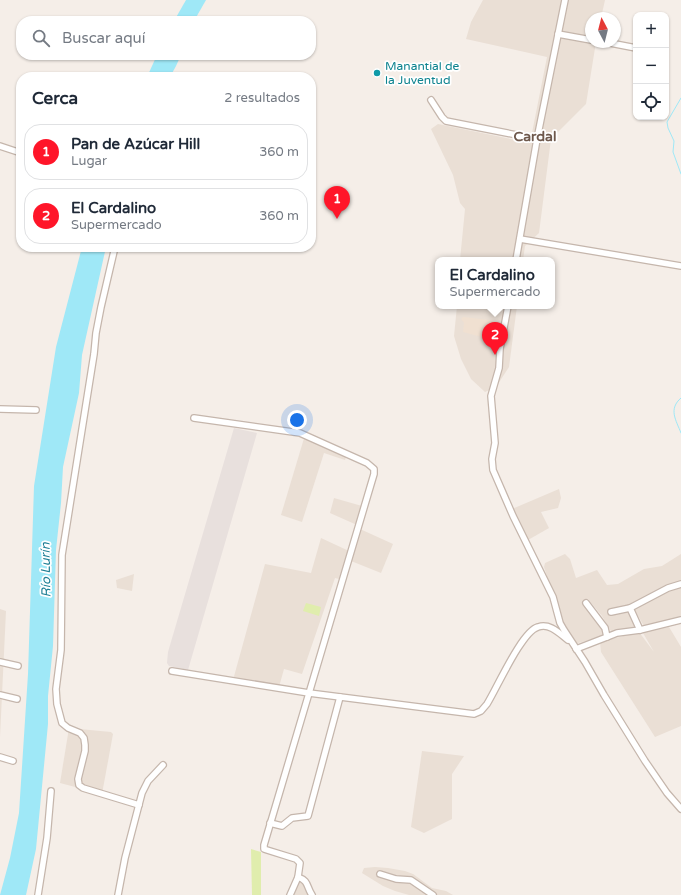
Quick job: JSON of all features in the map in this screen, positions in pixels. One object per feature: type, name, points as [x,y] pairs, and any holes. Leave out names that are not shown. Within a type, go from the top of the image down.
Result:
[{"type":"street","points":[[517,257],[537,139],[565,0]]},
{"type":"street","points":[[558,34],[585,39]]},
{"type":"street","points":[[621,45],[633,47]]},
{"type":"street","points":[[431,100],[442,118],[446,121],[537,139]]},
{"type":"street","points":[[0,146],[16,152]]},
{"type":"street","points":[[520,239],[681,266]]},
{"type":"street","points":[[114,252],[96,333],[94,354],[64,537],[61,571],[61,650],[56,689],[57,704],[62,723],[68,728],[80,733],[84,738],[85,745],[78,779],[79,785],[83,788],[138,805]]},
{"type":"street","points":[[507,309],[498,368],[491,396],[494,443],[492,459],[493,470],[513,516],[553,597],[560,623],[645,761],[667,793],[681,809]]},
{"type":"street","points":[[0,409],[36,410]]},
{"type":"street","points":[[194,418],[300,433],[367,463],[374,469],[374,474],[264,845],[264,849],[298,861],[300,866],[298,877],[290,895]]},
{"type":"street","points":[[612,612],[630,608],[668,588],[681,584]]},
{"type":"street","points":[[586,603],[605,628],[607,637]]},
{"type":"street","points":[[630,608],[640,630]]},
{"type":"street","points":[[574,647],[617,633],[640,630],[681,620]]},
{"type":"street","points":[[172,671],[309,693],[474,714],[481,711],[487,704],[523,640],[531,630],[538,627],[550,627],[556,630],[574,647]]},
{"type":"street","points":[[0,662],[18,666]]},
{"type":"street","points":[[0,695],[17,699]]},
{"type":"street","points":[[270,823],[282,826],[292,818],[306,817],[308,815],[340,697]]},
{"type":"street","points":[[0,757],[13,761]]},
{"type":"street","points":[[118,895],[138,805],[145,785],[163,765]]},
{"type":"street","points":[[38,895],[47,838],[51,791]]},
{"type":"street","points":[[380,874],[396,879],[412,880],[433,895]]},
{"type":"street","points":[[298,877],[304,879],[312,895]]},
{"type":"shaded area","points":[[483,0],[605,0],[602,12],[585,12],[585,48],[595,48],[586,104],[551,139],[539,233],[525,246],[523,257],[460,257],[465,209],[460,203],[453,175],[431,129],[438,124],[530,143],[547,57],[466,39],[471,22]]},
{"type":"shaded area","points":[[457,309],[517,309],[509,367],[496,387],[485,392],[471,379],[461,359],[454,336]]},
{"type":"shaded area","points":[[463,317],[498,321],[496,341],[463,332],[464,323],[461,319]]},
{"type":"shaded area","points":[[234,428],[257,433],[188,670],[169,666],[167,663],[168,652]]},
{"type":"shaded area","points":[[305,435],[347,455],[345,460],[324,453],[302,522],[281,515]]},
{"type":"shaded area","points":[[559,489],[561,498],[558,508],[541,512],[549,528],[528,540],[512,509]]},
{"type":"shaded area","points":[[334,498],[362,506],[357,525],[330,513]]},
{"type":"shaded area","points":[[360,529],[393,544],[381,573],[351,561]]},
{"type":"shaded area","points":[[321,538],[349,551],[339,579],[335,578],[302,674],[284,669],[279,687],[233,680],[265,564],[311,573]]},
{"type":"shaded area","points":[[565,554],[570,559],[576,578],[597,570],[607,585],[618,584],[644,569],[662,566],[681,554],[681,582],[625,606],[630,610],[637,628],[612,633],[602,616],[588,599],[585,604],[602,626],[606,635],[575,644],[560,616],[558,604],[551,589],[544,567],[545,563]]},
{"type":"shaded area","points":[[134,574],[132,591],[117,588],[116,580]]},
{"type":"shaded area","points":[[681,586],[681,617],[644,626],[634,609],[670,589]]},
{"type":"shaded area","points":[[0,609],[6,611],[0,737]]},
{"type":"shaded area","points":[[669,627],[681,647],[681,726],[655,737],[601,652],[600,642],[639,632],[654,652],[643,633],[644,631]]},
{"type":"shaded area","points":[[69,728],[111,732],[113,734],[102,794],[60,783]]},
{"type":"shaded area","points":[[422,751],[464,756],[452,774],[452,819],[424,833],[411,827]]},
{"type":"shaded area","points":[[375,867],[405,871],[413,874],[432,888],[446,891],[453,895],[409,895],[395,891],[383,886],[362,873],[364,868]]},
{"type":"shaded area","points":[[299,880],[303,882],[308,895],[294,895]]},
{"type":"green space","points":[[306,603],[321,607],[319,616],[303,611]]},
{"type":"green space","points":[[251,849],[261,852],[261,895],[252,895]]},
{"type":"water","points":[[186,0],[206,0],[197,16],[177,16]]},
{"type":"water","points":[[155,60],[179,60],[173,72],[149,72]]},
{"type":"water","name":"Río Lurín","points":[[81,252],[105,252],[82,355],[79,393],[63,467],[56,550],[53,646],[48,696],[48,724],[36,849],[26,895],[0,895],[10,858],[19,813],[28,674],[34,486],[56,347]]},
{"type":"waterway","points":[[681,98],[667,122],[674,141],[673,152],[681,174]]},
{"type":"waterway","points":[[681,398],[677,402],[674,410],[675,419],[681,433]]},
{"type":"place","name":"Manantial de la Juventud","points":[[377,73]]},
{"type":"place","name":"Pan de Azúcar Hill","points":[[337,219]]},
{"type":"place","name":"El Cardalino","points":[[495,355]]},
{"type":"district","name":"Cardal","points":[[535,136]]}]
